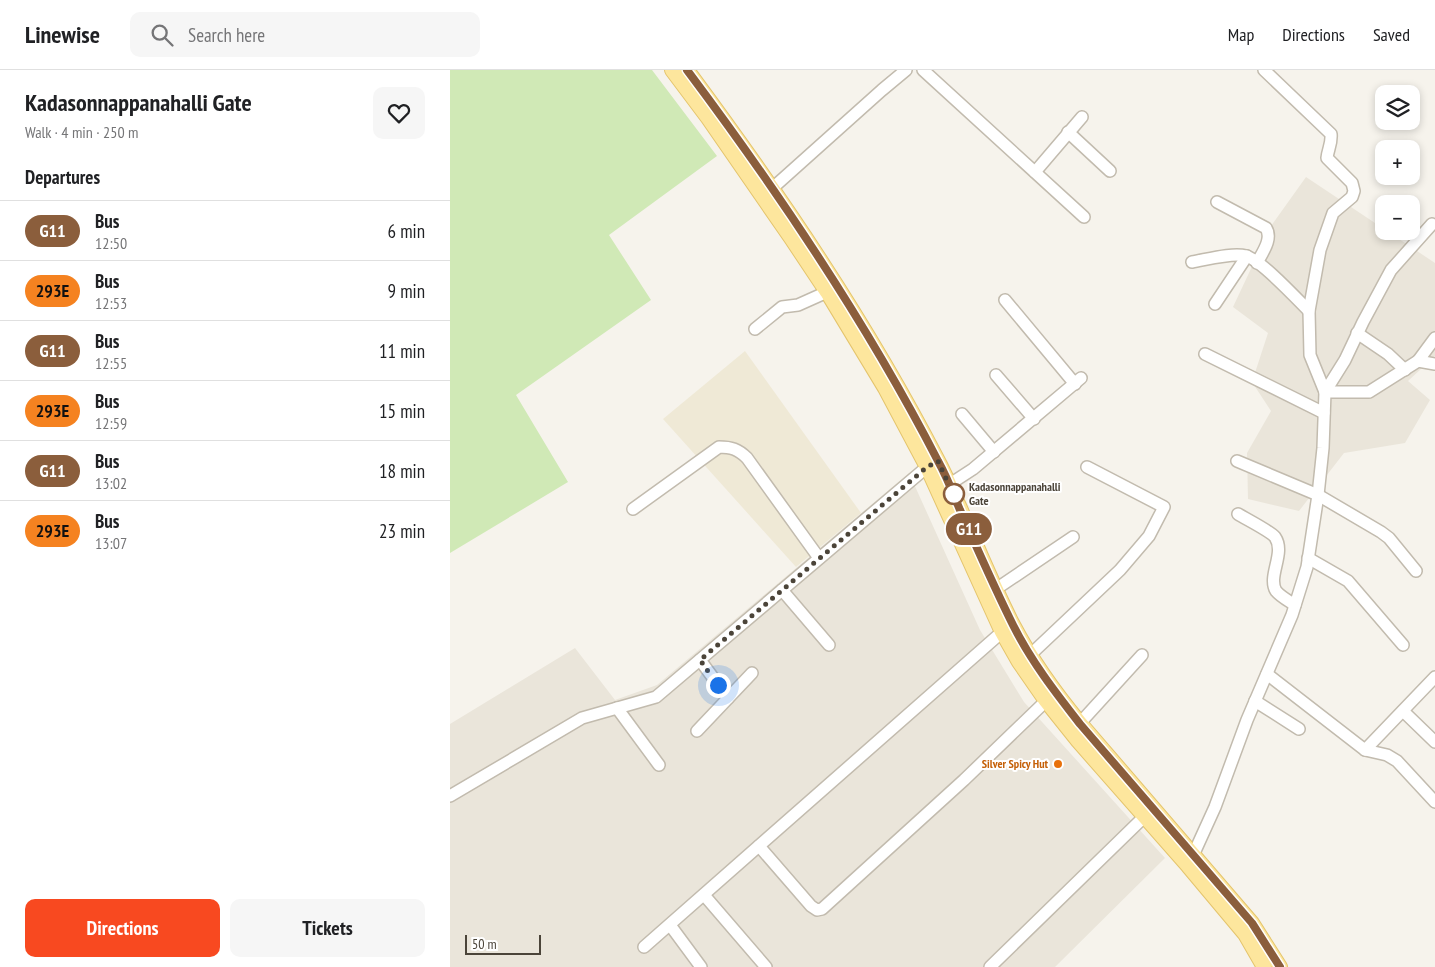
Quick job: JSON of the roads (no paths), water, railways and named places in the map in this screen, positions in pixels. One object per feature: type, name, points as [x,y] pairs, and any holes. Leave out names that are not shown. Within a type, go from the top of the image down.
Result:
[{"type":"main road","points":[[672,70],[768,193],[838,287],[894,379],[933,464],[1002,632],[1058,696],[1191,861],[1245,934],[1264,967]]},
{"type":"main road","points":[[687,70],[768,193],[933,464],[950,484],[1024,659],[1046,701],[1144,817],[1191,861],[1252,923],[1280,967]]},
{"type":"street","points":[[768,193],[906,70]]},
{"type":"street","points":[[923,70],[1084,217]]},
{"type":"street","points":[[1191,861],[1215,807],[1255,701],[1292,615],[1307,568],[1323,448],[1325,392],[1310,355],[1309,310],[1320,250],[1333,213],[1352,197],[1354,192],[1352,183],[1327,158],[1332,143],[1332,134],[1264,70]]},
{"type":"street","points":[[1034,172],[1082,117]]},
{"type":"street","points":[[1068,132],[1110,171]]},
{"type":"street","points":[[1217,202],[1266,228],[1269,232],[1269,237],[1257,263]]},
{"type":"street","points":[[1325,392],[1345,360],[1392,270],[1432,224]]},
{"type":"street","points":[[1192,262],[1226,255],[1247,256],[1264,268],[1309,310]]},
{"type":"street","points":[[1215,304],[1247,256]]},
{"type":"street","points":[[754,329],[782,307],[798,305],[828,292]]},
{"type":"street","points":[[950,484],[973,469],[1078,381],[1005,300]]},
{"type":"street","points":[[1357,334],[1388,354],[1405,370]]},
{"type":"street","points":[[1325,392],[1370,392],[1418,361],[1435,338]]},
{"type":"street","points":[[1205,354],[1324,413]]},
{"type":"street","points":[[1418,361],[1435,364]]},
{"type":"street","points":[[996,374],[1034,418]]},
{"type":"street","points":[[962,414],[994,452]]},
{"type":"street","points":[[633,509],[719,447],[728,447],[740,451],[747,458],[819,558]]},
{"type":"street","points":[[1237,461],[1318,495],[1381,532],[1389,538],[1416,571]]},
{"type":"street","points":[[450,796],[582,718],[656,697],[933,464]]},
{"type":"street","points":[[1024,659],[1120,570],[1149,536],[1164,506],[1087,467]]},
{"type":"street","points":[[1238,514],[1274,535],[1279,551],[1274,581],[1276,590],[1295,605]]},
{"type":"street","points":[[996,590],[1073,537]]},
{"type":"street","points":[[1308,558],[1348,581],[1403,645]]},
{"type":"street","points":[[782,590],[828,645]]},
{"type":"street","points":[[644,947],[1002,632]]},
{"type":"street","points":[[1080,724],[1142,655]]},
{"type":"street","points":[[700,660],[728,698]]},
{"type":"street","points":[[697,731],[752,673]]},
{"type":"street","points":[[1267,674],[1365,750],[1387,755],[1398,761],[1435,802]]},
{"type":"street","points":[[1365,750],[1435,677]]},
{"type":"street","points":[[759,846],[811,906],[817,910],[822,909],[964,780],[1046,701]]},
{"type":"street","points":[[1255,701],[1299,729]]},
{"type":"street","points":[[617,708],[659,765]]},
{"type":"street","points":[[1403,711],[1435,742]]},
{"type":"street","points":[[990,967],[1144,817]]},
{"type":"street","points":[[704,895],[766,967]]},
{"type":"street","points":[[670,925],[701,967]]},
{"type":"place","name":"Kadasonnappanahalli Gate","points":[[954,494]]},
{"type":"place","name":"Silver Spicy Hut","points":[[1058,764]]}]
